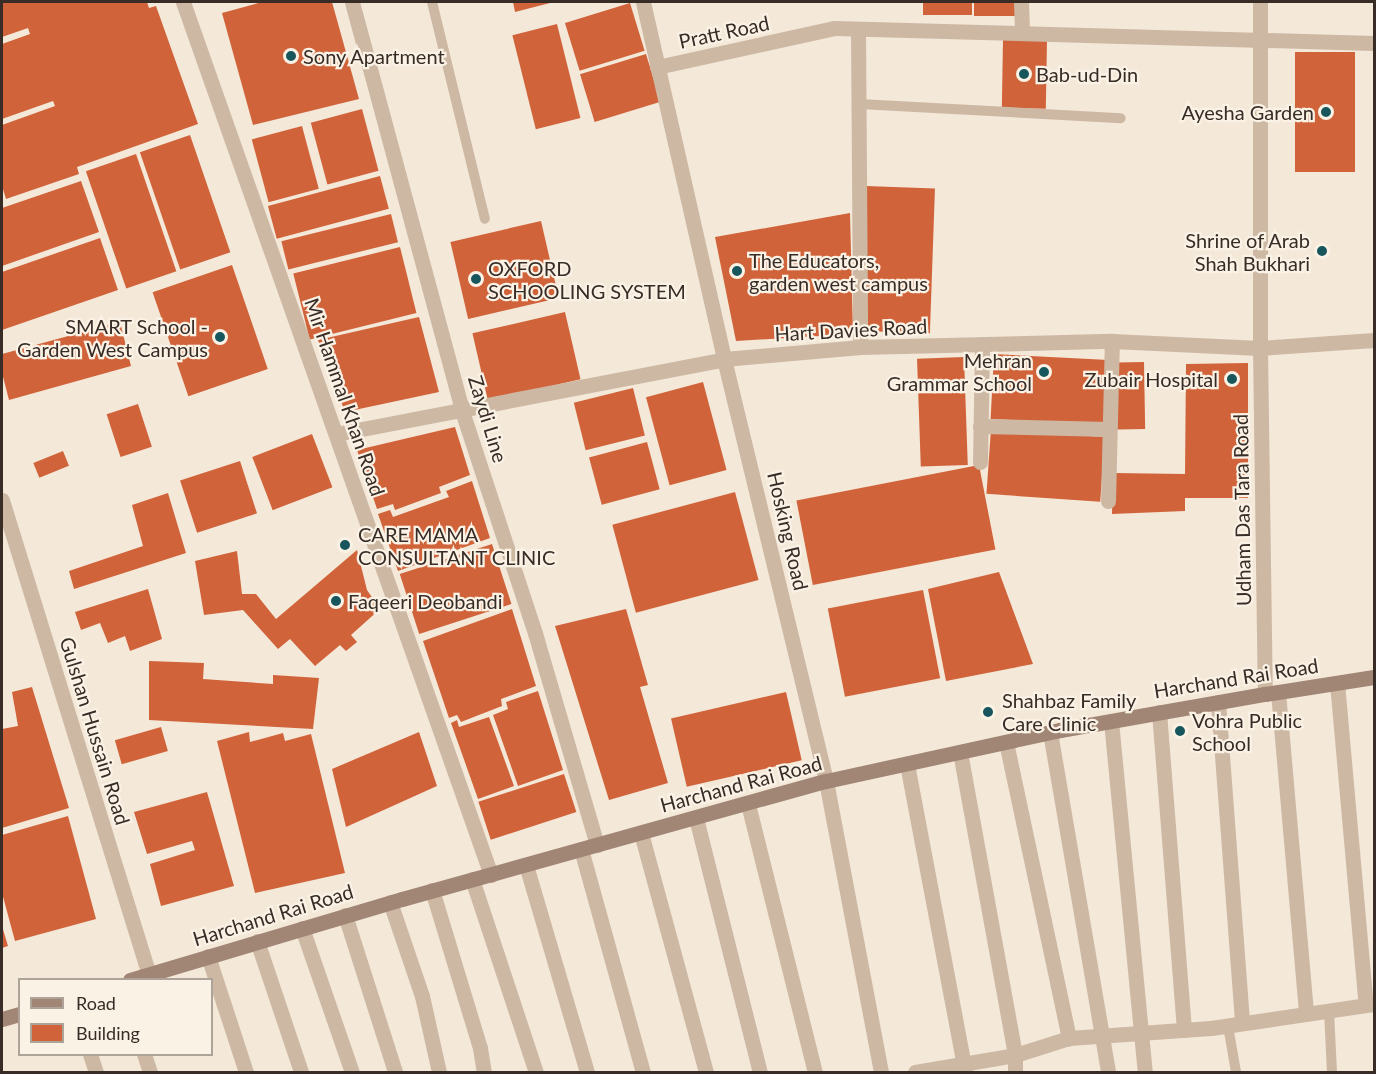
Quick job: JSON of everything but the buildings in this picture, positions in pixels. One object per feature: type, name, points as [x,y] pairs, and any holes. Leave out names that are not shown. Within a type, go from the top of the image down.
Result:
[{"type":"main road","name":"Harchand Rai Road","points":[[136,978],[432,890],[826,782],[1050,732],[1272,692],[1374,678]]},
{"type":"main road","points":[[2,1020],[18,1015]]},
{"type":"street","name":"Mir Hammal Khan Road","points":[[183,2],[490,875]]},
{"type":"street","name":"Zaydi Line","points":[[352,2],[462,411],[535,633],[597,845]]},
{"type":"street","name":"Hosking Road","points":[[643,2],[724,359],[826,782],[880,1072]]},
{"type":"street","points":[[1021,2],[1022,32]]},
{"type":"street","name":"Udham Das Tara Road","points":[[1260,2],[1260,348],[1272,692],[1306,1014]]},
{"type":"street","name":"Pratt Road","points":[[657,67],[756,48],[834,28],[1374,43]]},
{"type":"street","points":[[858,28],[860,347]]},
{"type":"street","name":"Hart Davies Road","points":[[336,434],[724,359],[860,347],[1112,341],[1260,348],[1374,340]]},
{"type":"street","points":[[1108,501],[1112,341]]},
{"type":"street","points":[[980,462],[982,344]]},
{"type":"street","points":[[980,426],[1109,429]]},
{"type":"street","name":"Gulshan Hussain Road","points":[[2,500],[149,974]]},
{"type":"street","points":[[915,1072],[965,1067],[1015,1055],[1069,1038],[1184,1030],[1370,1005],[1337,683]]},
{"type":"street","points":[[1218,702],[1235,1024]]},
{"type":"street","points":[[1159,712],[1184,1030]]},
{"type":"street","points":[[1111,721],[1145,1072]]},
{"type":"street","points":[[1050,732],[1108,1072]]},
{"type":"street","points":[[1006,742],[1069,1038]]},
{"type":"street","points":[[960,752],[1015,1055],[1015,1072]]},
{"type":"street","points":[[907,764],[965,1067]]},
{"type":"street","points":[[748,804],[815,1072]]},
{"type":"street","points":[[696,818],[760,1072]]},
{"type":"street","points":[[641,833],[706,1072]]},
{"type":"street","points":[[581,849],[643,1072]]},
{"type":"street","points":[[526,865],[586,1072]]},
{"type":"street","points":[[472,879],[536,1072]]},
{"type":"street","points":[[432,890],[480,1048],[484,1072]]},
{"type":"street","points":[[390,902],[422,996],[439,1072]]},
{"type":"street","points":[[345,915],[395,1072]]},
{"type":"street","points":[[302,928],[352,1072]]},
{"type":"street","points":[[257,941],[301,1072]]},
{"type":"street","points":[[208,956],[246,1072]]},
{"type":"street","points":[[91,1056],[96,1072]]},
{"type":"street","points":[[145,1056],[150,1072]]},
{"type":"lane","points":[[432,2],[485,219]]},
{"type":"lane","points":[[859,104],[1121,118]]},
{"type":"lane","points":[[1329,1011],[1332,1072]]},
{"type":"lane","points":[[1235,1024],[1236,1072]]},
{"type":"place","name":"Sony Apartment","points":[[291,56]]},
{"type":"place","name":"Bab-ud-Din","points":[[1024,74]]},
{"type":"place","name":"Ayesha Garden","points":[[1326,112]]},
{"type":"place","name":"Shrine of Arab Shah Bukhari","points":[[1322,251]]},
{"type":"place","name":"The Educators, garden west campus","points":[[737,271]]},
{"type":"place","name":"OXFORD SCHOOLING SYSTEM","points":[[476,279]]},
{"type":"place","name":"SMART School - Garden West Campus","points":[[220,337]]},
{"type":"place","name":"Mehran Grammar School","points":[[1044,372]]},
{"type":"place","name":"Zubair Hospital","points":[[1232,379]]},
{"type":"place","name":"CARE MAMA CONSULTANT CLINIC","points":[[345,545]]},
{"type":"place","name":"Faqeeri Deobandi","points":[[336,601]]},
{"type":"place","name":"Shahbaz Family Care Clinic","points":[[988,712]]},
{"type":"place","name":"Vohra Public School","points":[[1180,731]]}]
